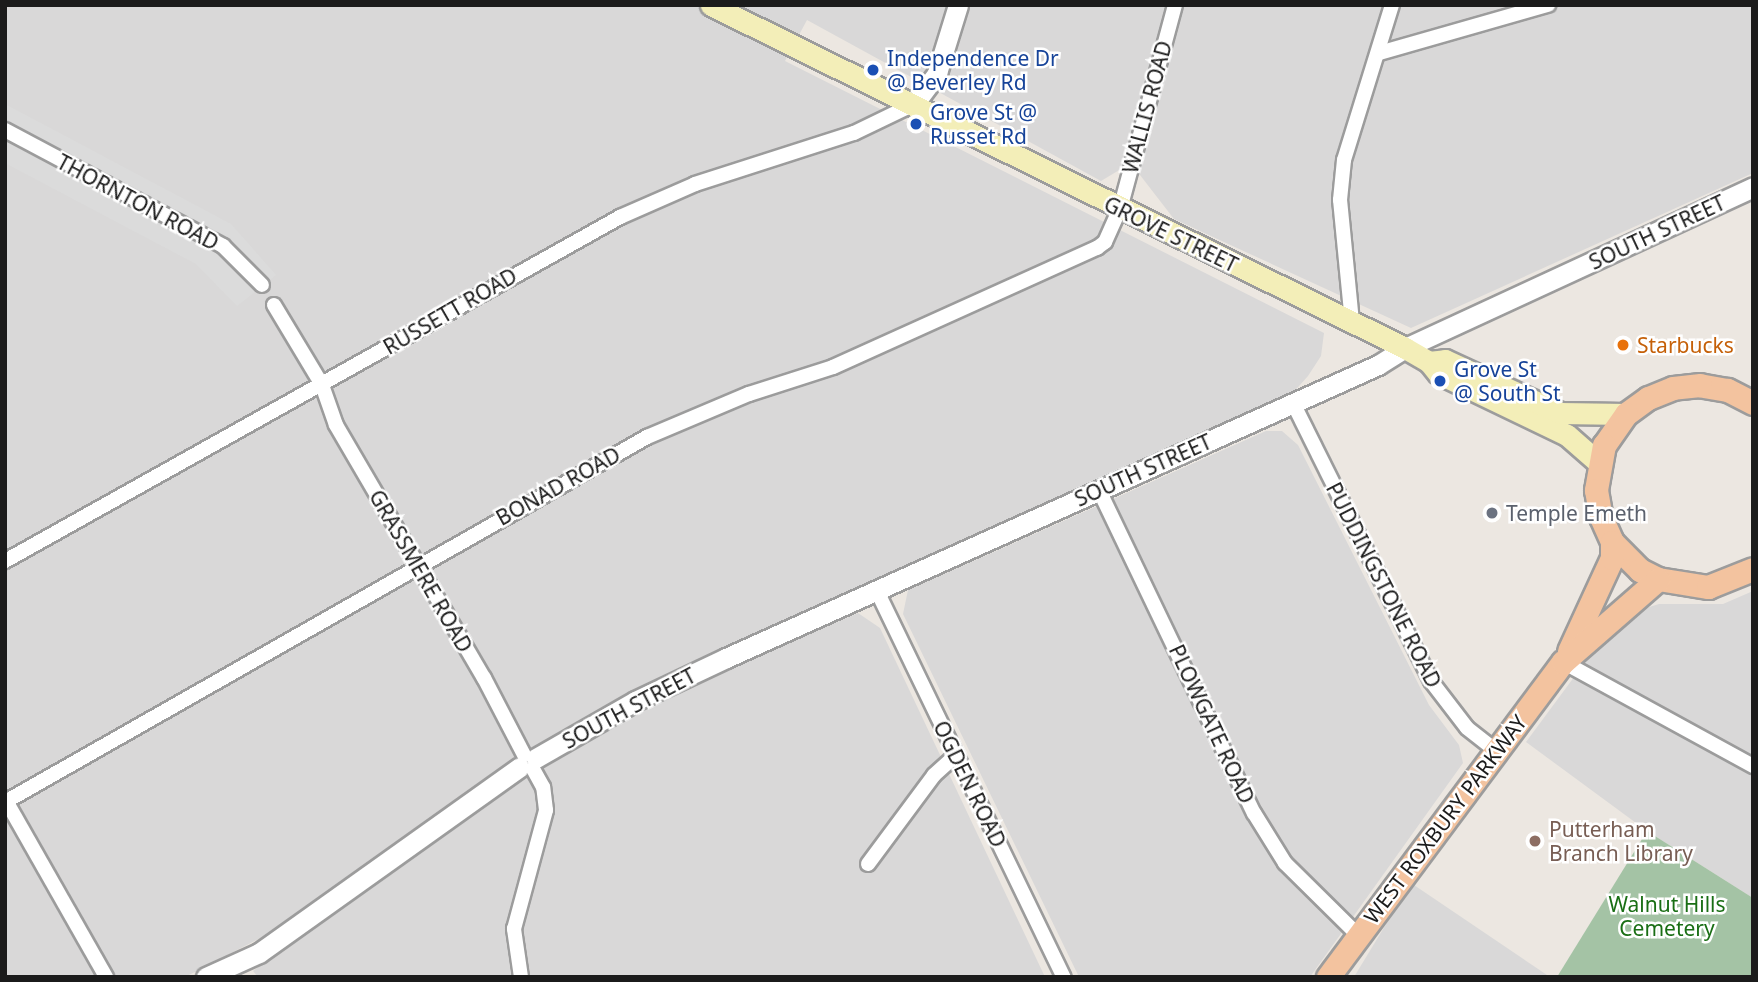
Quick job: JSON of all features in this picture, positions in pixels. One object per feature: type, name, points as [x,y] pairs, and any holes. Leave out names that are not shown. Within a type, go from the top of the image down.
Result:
[{"type":"main road","name":"GROVE STREET","points":[[711,5],[1405,348],[1429,362],[1438,373],[1567,435],[1598,463]]},
{"type":"main road","name":"GROVE STREET","points":[[1429,362],[1446,360],[1560,412],[1626,414]]},
{"type":"main road","points":[[1746,575],[1708,587],[1658,579],[1633,564],[1612,542],[1601,517],[1596,490],[1598,463],[1604,445],[1626,414],[1648,398],[1673,388],[1727,390],[1753,382]]},
{"type":"main road","points":[[1727,390],[1753,403]]},
{"type":"main road","name":"WEST ROXBURY PARKWAY","points":[[1563,662],[1612,558],[1612,542]]},
{"type":"main road","name":"WEST ROXBURY PARKWAY","points":[[1328,977],[1357,934],[1563,662],[1658,579]]},
{"type":"street","points":[[914,104],[937,73],[958,5]]},
{"type":"street","name":"WALLIS ROAD","points":[[1120,209],[1175,5]]},
{"type":"street","points":[[1352,322],[1340,200],[1344,160],[1392,5]]},
{"type":"street","points":[[1379,53],[1548,5]]},
{"type":"street","name":"RUSSETT ROAD","points":[[5,561],[322,385],[543,256],[620,217],[695,184],[854,133],[914,104]]},
{"type":"street","name":"THORNTON ROAD","points":[[5,130],[223,246],[262,285]]},
{"type":"street","name":"SOUTH STREET","points":[[206,977],[259,953],[528,762],[635,701],[1293,403],[1405,348],[1753,187]]},
{"type":"street","name":"BONAD ROAD","points":[[6,801],[419,563],[647,437],[749,394],[832,367],[1087,254],[1105,242],[1120,209]]},
{"type":"street","points":[[274,305],[322,385]]},
{"type":"street","name":"GRASSMERE ROAD","points":[[322,385],[336,425],[419,563],[543,787],[547,810],[514,929],[521,977]]},
{"type":"street","name":"PUDDINGSTONE ROAD","points":[[1293,403],[1430,681],[1462,722],[1496,750]]},
{"type":"street","name":"PLOWGATE ROAD","points":[[1099,491],[1254,813],[1285,863],[1357,934]]},
{"type":"street","name":"OGDEN ROAD","points":[[877,591],[1064,977]]},
{"type":"street","points":[[1563,662],[1753,766]]},
{"type":"street","points":[[868,864],[934,775],[955,756]]},
{"type":"street","points":[[6,801],[106,977]]},
{"type":"shaded area","points":[[5,5],[1753,5],[1753,173],[1411,328],[1174,219],[1140,175],[1121,169],[1101,181],[807,20],[785,61],[1324,333],[1321,356],[1308,376],[1290,396],[631,692],[270,933],[185,977],[5,977]]},
{"type":"shaded area","points":[[5,104],[231,224],[276,275],[237,306],[196,264],[5,163]]},
{"type":"shaded area","points":[[1266,431],[1282,431],[1298,445],[1429,705],[1459,745],[1463,763],[1310,977],[1079,977],[903,614],[908,590]]},
{"type":"shaded area","points":[[1753,591],[1753,898],[1647,831],[1526,742],[1600,642],[1630,613],[1659,604],[1723,604]]},
{"type":"shaded area","points":[[858,613],[880,628],[1045,977],[258,977],[253,971],[477,807],[576,745],[661,698]]},
{"type":"shaded area","points":[[1411,883],[1550,977],[1354,977]]},
{"type":"green space","name":"Walnut Hills Cemetery","points":[[1647,831],[1753,898],[1753,977],[1557,977]]},
{"type":"place","name":"Independence Dr @ Beverley Rd","points":[[873,70]]},
{"type":"place","name":"Grove St @ Russet Rd","points":[[916,124]]},
{"type":"place","name":"Starbucks","points":[[1623,345]]},
{"type":"place","name":"Grove St @ South St","points":[[1440,381]]},
{"type":"place","name":"Temple Emeth","points":[[1492,513]]},
{"type":"place","name":"Putterham Branch Library","points":[[1535,841]]}]
